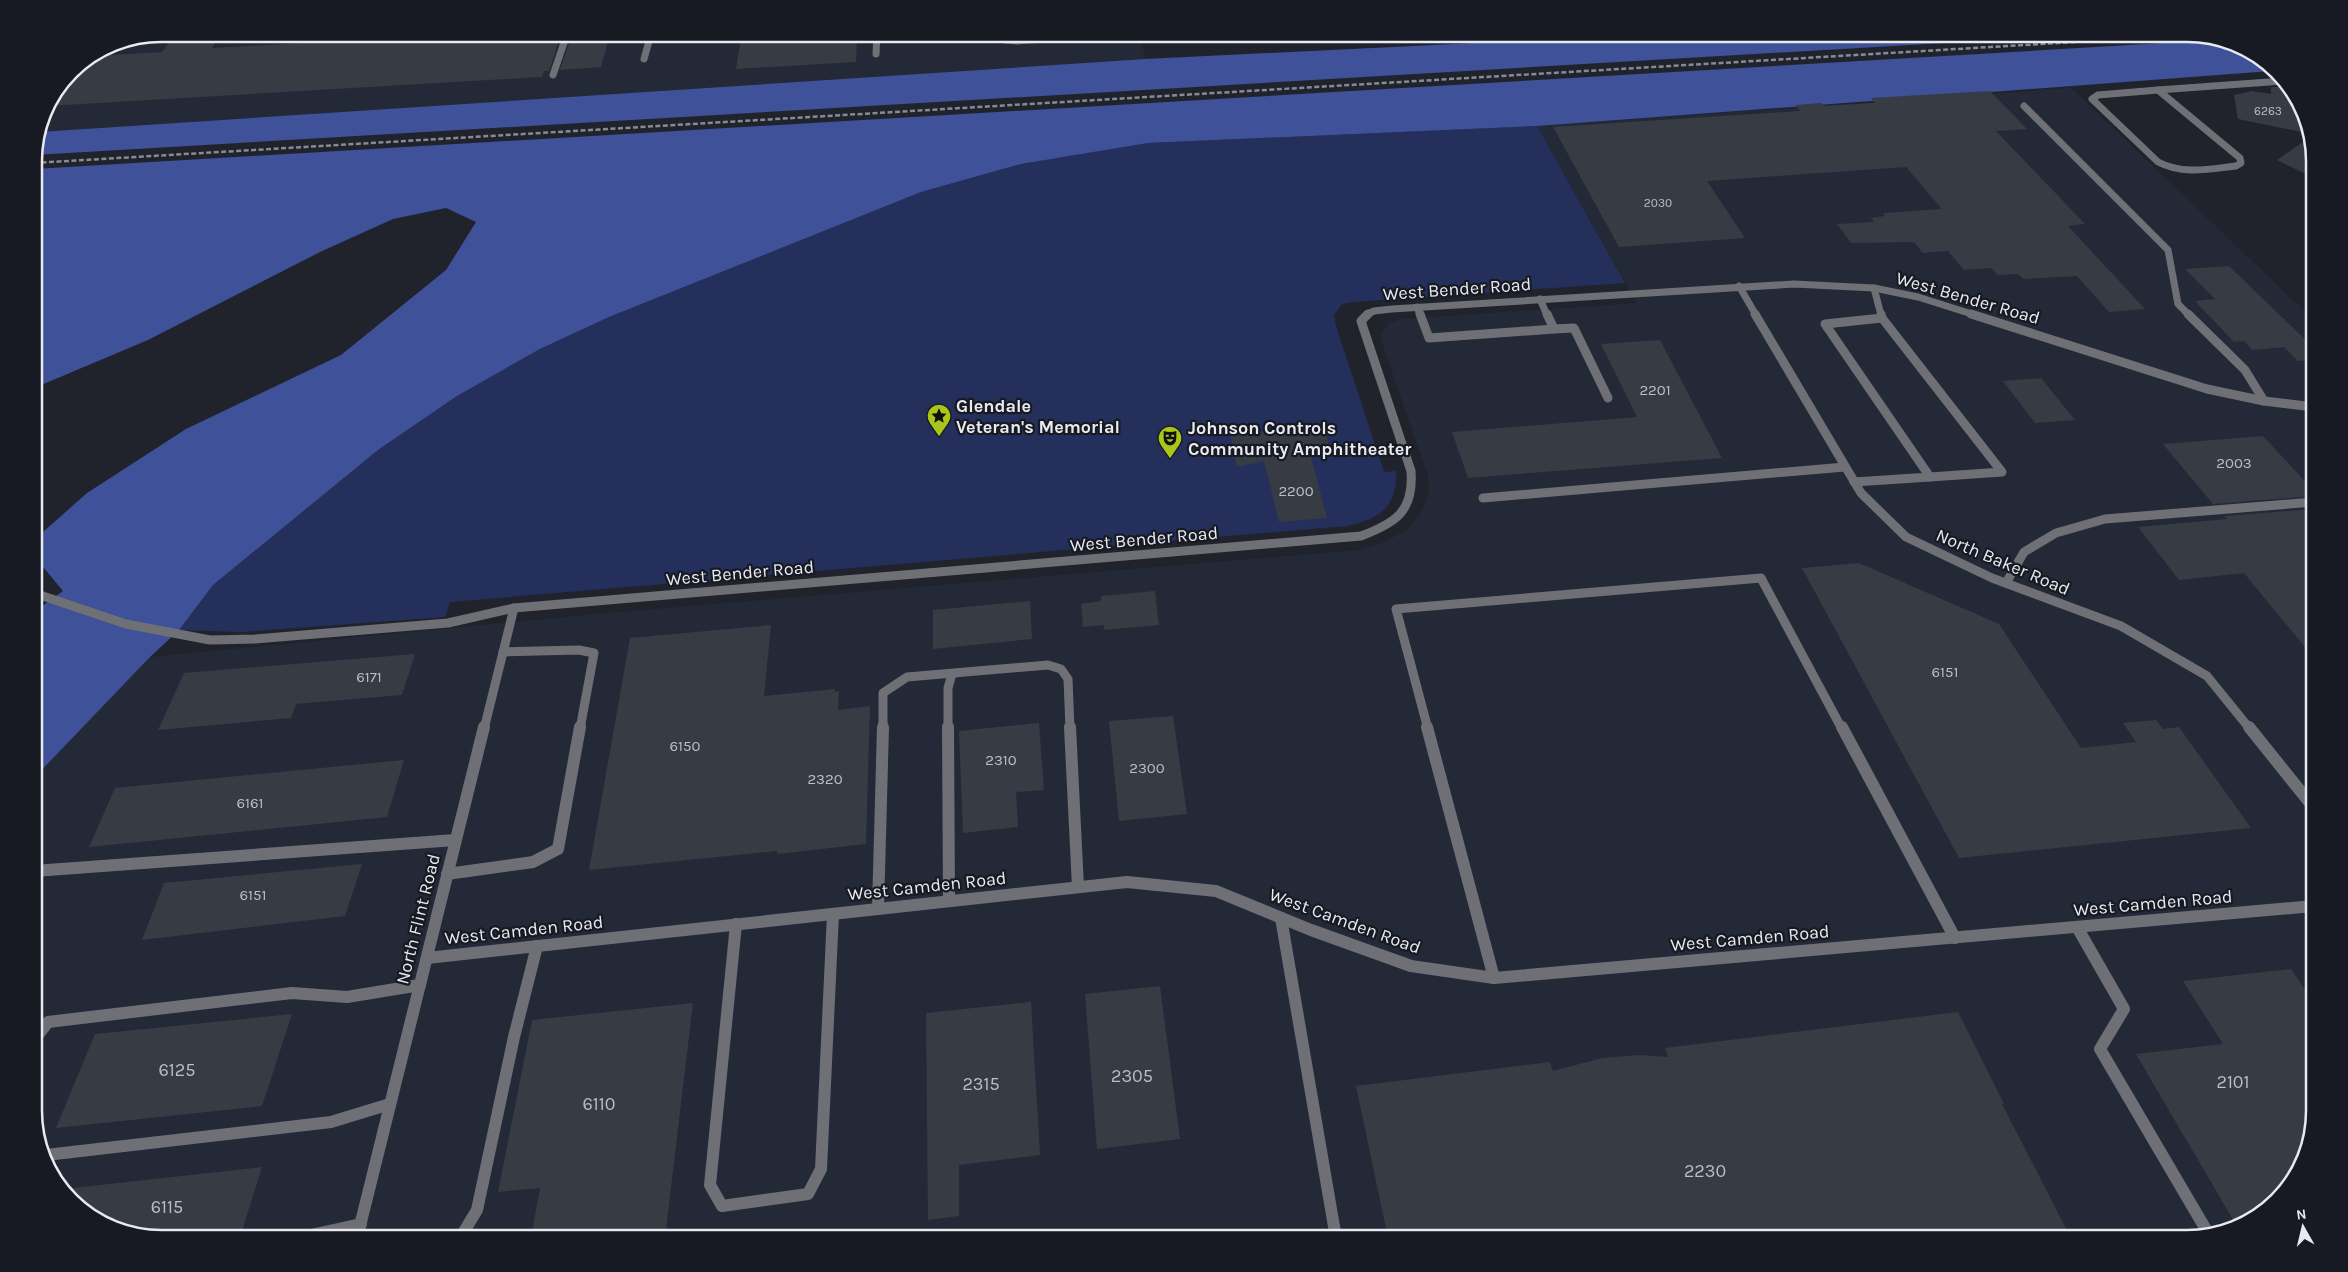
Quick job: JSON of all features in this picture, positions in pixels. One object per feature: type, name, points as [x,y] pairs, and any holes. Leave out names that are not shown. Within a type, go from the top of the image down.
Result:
[{"type":"street","points":[[554,75],[564,42]]},
{"type":"street","points":[[644,59],[649,42]]},
{"type":"street","points":[[876,54],[877,42]]},
{"type":"street","points":[[2157,90],[2240,158],[2241,163],[2236,166],[2176,171],[2166,168],[2092,99],[2098,95],[2157,90],[2275,82]]},
{"type":"street","points":[[2024,106],[2168,250],[2178,304],[2245,370],[2264,401]]},
{"type":"street","name":"West Bender Road","points":[[514,608],[1361,536],[1393,522],[1404,511],[1411,500],[1413,487],[1411,471],[1360,321],[1364,316],[1372,312],[1418,307],[1739,286],[1834,284],[1874,288],[1918,298],[2206,388],[2264,401],[2305,407]]},
{"type":"street","name":"North Baker Road","points":[[1739,286],[1861,493],[1906,537],[2006,583],[2121,626],[2207,676],[2306,798]]},
{"type":"street","points":[[1854,482],[2002,472],[1882,318],[1874,288]]},
{"type":"street","points":[[1540,299],[1554,329]]},
{"type":"street","points":[[1418,307],[1429,338],[1574,328],[1608,398]]},
{"type":"street","points":[[1882,318],[1826,324],[1930,477]]},
{"type":"street","points":[[1482,498],[1845,467]]},
{"type":"street","points":[[2006,583],[2024,552],[2056,532],[2097,521],[2305,503]]},
{"type":"street","points":[[1494,978],[1396,609],[1761,578],[1955,938]]},
{"type":"street","points":[[43,597],[126,624],[186,637],[210,640],[255,639],[448,623],[514,608]]},
{"type":"street","name":"North Flint Road","points":[[359,1230],[514,608]]},
{"type":"street","points":[[447,874],[533,862],[558,849],[594,653],[579,650],[503,652]]},
{"type":"street","points":[[878,909],[881,857],[883,694],[908,677],[1048,665],[1061,669],[1068,679],[1078,887]]},
{"type":"street","points":[[949,901],[948,688],[952,674]]},
{"type":"street","points":[[43,871],[456,840]]},
{"type":"street","name":"West Camden Road","points":[[427,958],[1127,882],[1216,891],[1281,918],[1410,966],[1494,978],[2306,907]]},
{"type":"street","points":[[736,924],[710,1185],[722,1206],[808,1194],[822,1169],[833,914]]},
{"type":"street","points":[[1281,918],[1335,1230]]},
{"type":"street","points":[[2077,927],[2124,1009],[2100,1049],[2205,1227]]},
{"type":"street","points":[[465,1230],[477,1210],[537,946]]},
{"type":"street","points":[[43,1028],[48,1022],[292,993],[347,997],[420,985]]},
{"type":"street","points":[[51,1154],[331,1122],[390,1104]]},
{"type":"street","points":[[333,1230],[361,1224]]},
{"type":"shaded area","points":[[161,42],[1142,42],[1145,59],[47,131],[58,102],[83,72],[102,58],[116,52],[138,45]]},
{"type":"shaded area","points":[[1497,42],[1961,42],[43,154],[47,131],[1145,59]]},
{"type":"shaded area","points":[[2180,42],[2210,45],[2225,49],[2253,63],[2264,71],[1537,126],[1148,143],[1021,164],[921,192],[609,317],[540,349],[457,396],[378,450],[213,585],[179,630],[150,657],[43,769],[43,605],[63,591],[43,567],[43,532],[87,493],[186,429],[341,355],[446,270],[476,222],[446,208],[393,219],[320,252],[148,340],[43,384],[43,168]]},
{"type":"shaded area","points":[[2071,88],[2305,312],[2306,1111],[2303,1134],[2293,1163],[2276,1189],[2259,1205],[2246,1214],[2218,1225],[2187,1230],[161,1230],[130,1225],[109,1217],[83,1200],[63,1177],[49,1149],[43,1119],[43,769],[150,657],[595,614],[1360,550],[1387,541],[1406,530],[1421,513],[1429,493],[1428,476],[1380,337],[1389,323],[1401,319],[1637,303],[1537,126]]},
{"type":"shaded area","points":[[1537,126],[1625,283],[1342,304],[1334,315],[1336,326],[1384,472],[1396,471],[1396,483],[1390,502],[1378,515],[1359,523],[1347,526],[450,602],[445,617],[242,632],[179,630],[213,585],[378,450],[457,396],[540,349],[609,317],[921,192],[1021,164],[1148,143]]},
{"type":"building","points":[[169,42],[216,42],[212,48],[320,42],[558,42],[549,71],[544,71],[542,77],[57,105],[77,77],[102,58],[109,55],[162,52]]},
{"type":"building","points":[[569,42],[608,42],[601,67],[560,70]]},
{"type":"building","points":[[740,42],[857,42],[856,62],[736,69]]},
{"type":"building","points":[[2271,87],[2279,87],[2293,109],[2301,132],[2238,119],[2234,95],[2252,91],[2271,94]]},
{"type":"building","points":[[1990,91],[2027,129],[1996,131],[2085,224],[2068,226],[2145,309],[2109,312],[2077,276],[2024,279],[2018,274],[1998,275],[1991,268],[1964,270],[1948,251],[1923,253],[1914,242],[1851,243],[1837,224],[1874,222],[1871,218],[1885,216],[1883,213],[1942,209],[1906,167],[1707,181],[1745,238],[1619,247],[1553,127],[1800,111],[1796,105],[1821,103],[1823,106],[1875,103],[1871,98]]},
{"type":"building","points":[[2304,142],[2305,174],[2277,160]]},
{"type":"building","points":[[2229,266],[2305,340],[2305,361],[2298,361],[2284,347],[2252,350],[2244,341],[2234,342],[2195,301],[2215,299],[2185,269]]},
{"type":"building","points":[[1660,340],[1722,458],[1468,478],[1452,432],[1637,417],[1601,344]]},
{"type":"building","points":[[2041,378],[2075,420],[2035,423],[2003,381]]},
{"type":"building","points":[[1279,429],[1325,431],[1332,456],[1311,457],[1327,518],[1279,522],[1264,461],[1237,467],[1230,434],[1248,435]]},
{"type":"building","points":[[2263,436],[2305,482],[2305,497],[2213,504],[2163,444]]},
{"type":"building","points":[[2305,510],[2306,648],[2244,573],[2179,580],[2138,527],[2227,519],[2224,516]]},
{"type":"building","points":[[1859,563],[1999,624],[2081,748],[2136,742],[2123,723],[2156,720],[2163,729],[2179,727],[2251,828],[1959,858],[1802,568]]},
{"type":"building","points":[[1155,591],[1159,625],[1104,630],[1104,625],[1083,627],[1081,604],[1101,601],[1101,596]]},
{"type":"building","points":[[1030,601],[1032,639],[933,649],[933,610]]},
{"type":"building","points":[[771,625],[764,696],[835,689],[834,692],[839,691],[838,710],[870,706],[866,844],[777,854],[777,851],[589,870],[630,638]]},
{"type":"building","points":[[415,654],[402,695],[296,704],[291,718],[158,730],[184,673]]},
{"type":"building","points":[[1173,716],[1187,814],[1119,821],[1109,721]]},
{"type":"building","points":[[1039,723],[1044,790],[1016,792],[1018,827],[963,833],[959,731]]},
{"type":"building","points":[[404,760],[387,817],[89,847],[115,788]]},
{"type":"building","points":[[362,864],[345,916],[142,940],[164,883]]},
{"type":"building","points":[[2291,969],[2306,991],[2306,1111],[2299,1149],[2285,1177],[2271,1195],[2246,1214],[2233,1220],[2136,1054],[2223,1044],[2183,981]]},
{"type":"building","points":[[1160,986],[1180,1139],[1097,1149],[1085,994]]},
{"type":"building","points":[[1031,1002],[1040,1155],[959,1165],[959,1216],[928,1220],[926,1013]]},
{"type":"building","points":[[693,1003],[666,1230],[532,1230],[540,1188],[498,1192],[532,1020]]},
{"type":"building","points":[[1958,1012],[2004,1104],[2002,1104],[2067,1230],[1386,1230],[1356,1086],[1550,1062],[1553,1071],[1602,1058],[1640,1055],[1668,1057],[1665,1048]]},
{"type":"building","points":[[292,1014],[262,1106],[56,1128],[95,1034]]},
{"type":"building","points":[[262,1167],[242,1230],[161,1230],[130,1225],[95,1209],[71,1188]]},
{"type":"railway","points":[[43,162],[2075,42]]},
{"type":"place","name":"Glendale Veteran's Memorial","points":[[939,437]]},
{"type":"place","name":"Johnson Controls Community Amphitheater","points":[[1170,459]]}]
